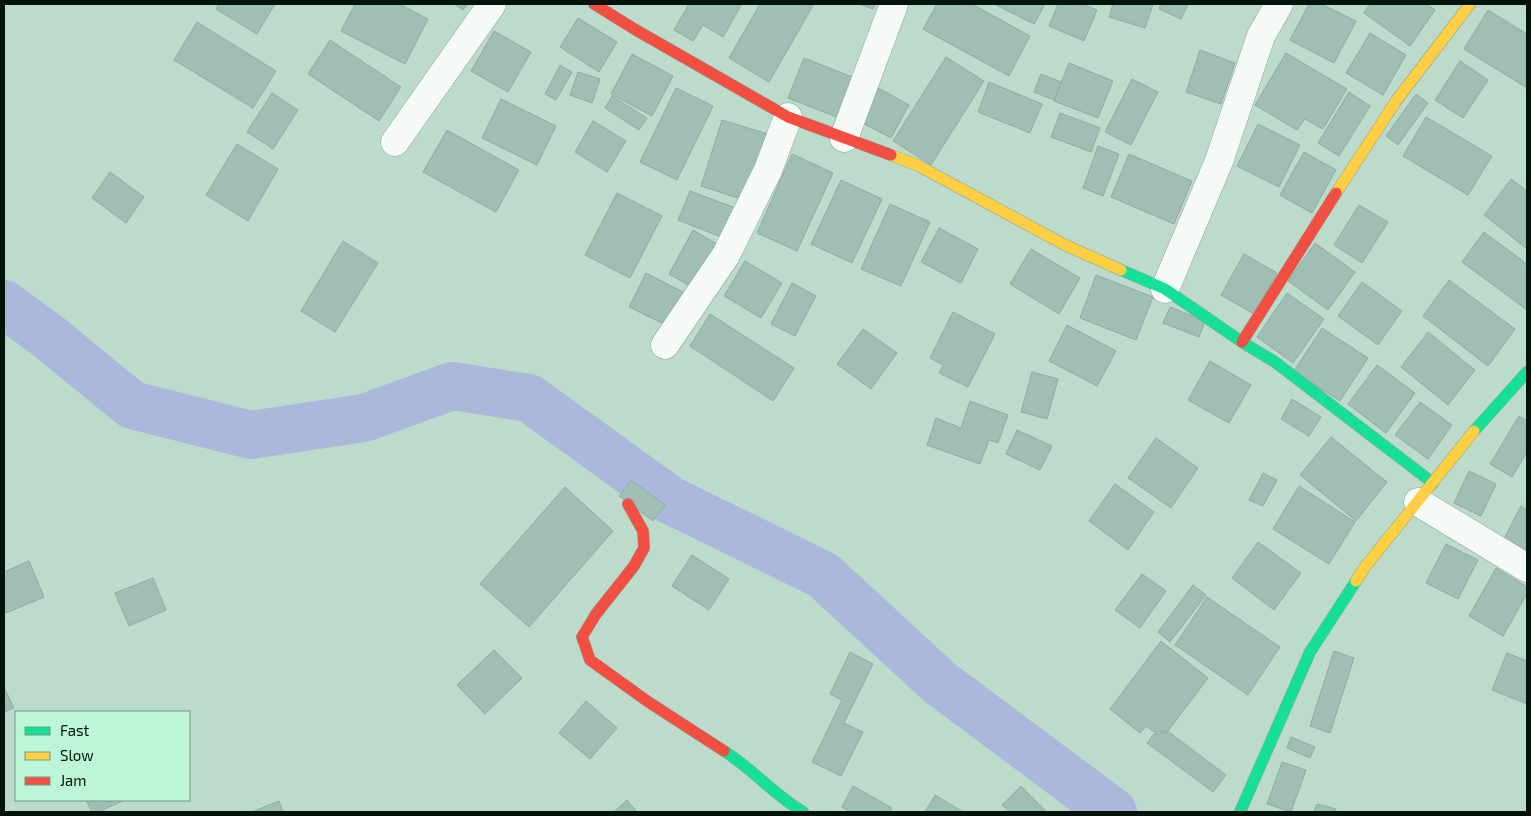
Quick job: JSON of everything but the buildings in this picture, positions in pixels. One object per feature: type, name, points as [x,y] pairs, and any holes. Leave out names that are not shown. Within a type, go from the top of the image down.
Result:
[{"type":"street","points":[[395,142],[492,4]]},
{"type":"street","points":[[594,4],[788,117],[917,166],[1065,245],[1165,289],[1242,342],[1275,362],[1425,492],[1527,568]]},
{"type":"street","points":[[844,138],[894,4]]},
{"type":"street","points":[[1165,289],[1219,161],[1261,36],[1279,4]]},
{"type":"street","points":[[1242,342],[1303,243],[1396,101],[1470,4]]},
{"type":"street","points":[[666,345],[726,255],[768,170],[788,117]]},
{"type":"street","points":[[1240,812],[1310,652],[1365,567],[1472,434],[1527,372]]},
{"type":"street","points":[[628,504],[643,532],[644,548],[634,566],[596,614],[582,637],[590,660],[647,701],[739,760],[789,804],[803,812]]},
{"type":"waterway","points":[[4,304],[49,337],[132,405],[251,435],[364,418],[452,386],[529,398],[670,500],[823,575],[940,683],[1113,812]]},
{"type":"traffic: fast","points":[[1121,270],[1165,289],[1242,342],[1275,362],[1433,483]]},
{"type":"traffic: fast","points":[[1474,431],[1527,372]]},
{"type":"traffic: fast","points":[[1240,812],[1310,652],[1356,581]]},
{"type":"traffic: fast","points":[[724,751],[782,798],[803,812]]},
{"type":"traffic: slow","points":[[1336,193],[1396,101],[1470,4]]},
{"type":"traffic: slow","points":[[891,155],[917,165],[1065,245],[1121,270]]},
{"type":"traffic: slow","points":[[1356,581],[1365,567],[1474,431]]},
{"type":"traffic: jam","points":[[594,4],[788,117],[891,155]]},
{"type":"traffic: jam","points":[[1242,342],[1336,193]]},
{"type":"traffic: jam","points":[[628,504],[643,531],[644,548],[634,566],[596,614],[582,637],[590,660],[647,701],[724,751]]}]
